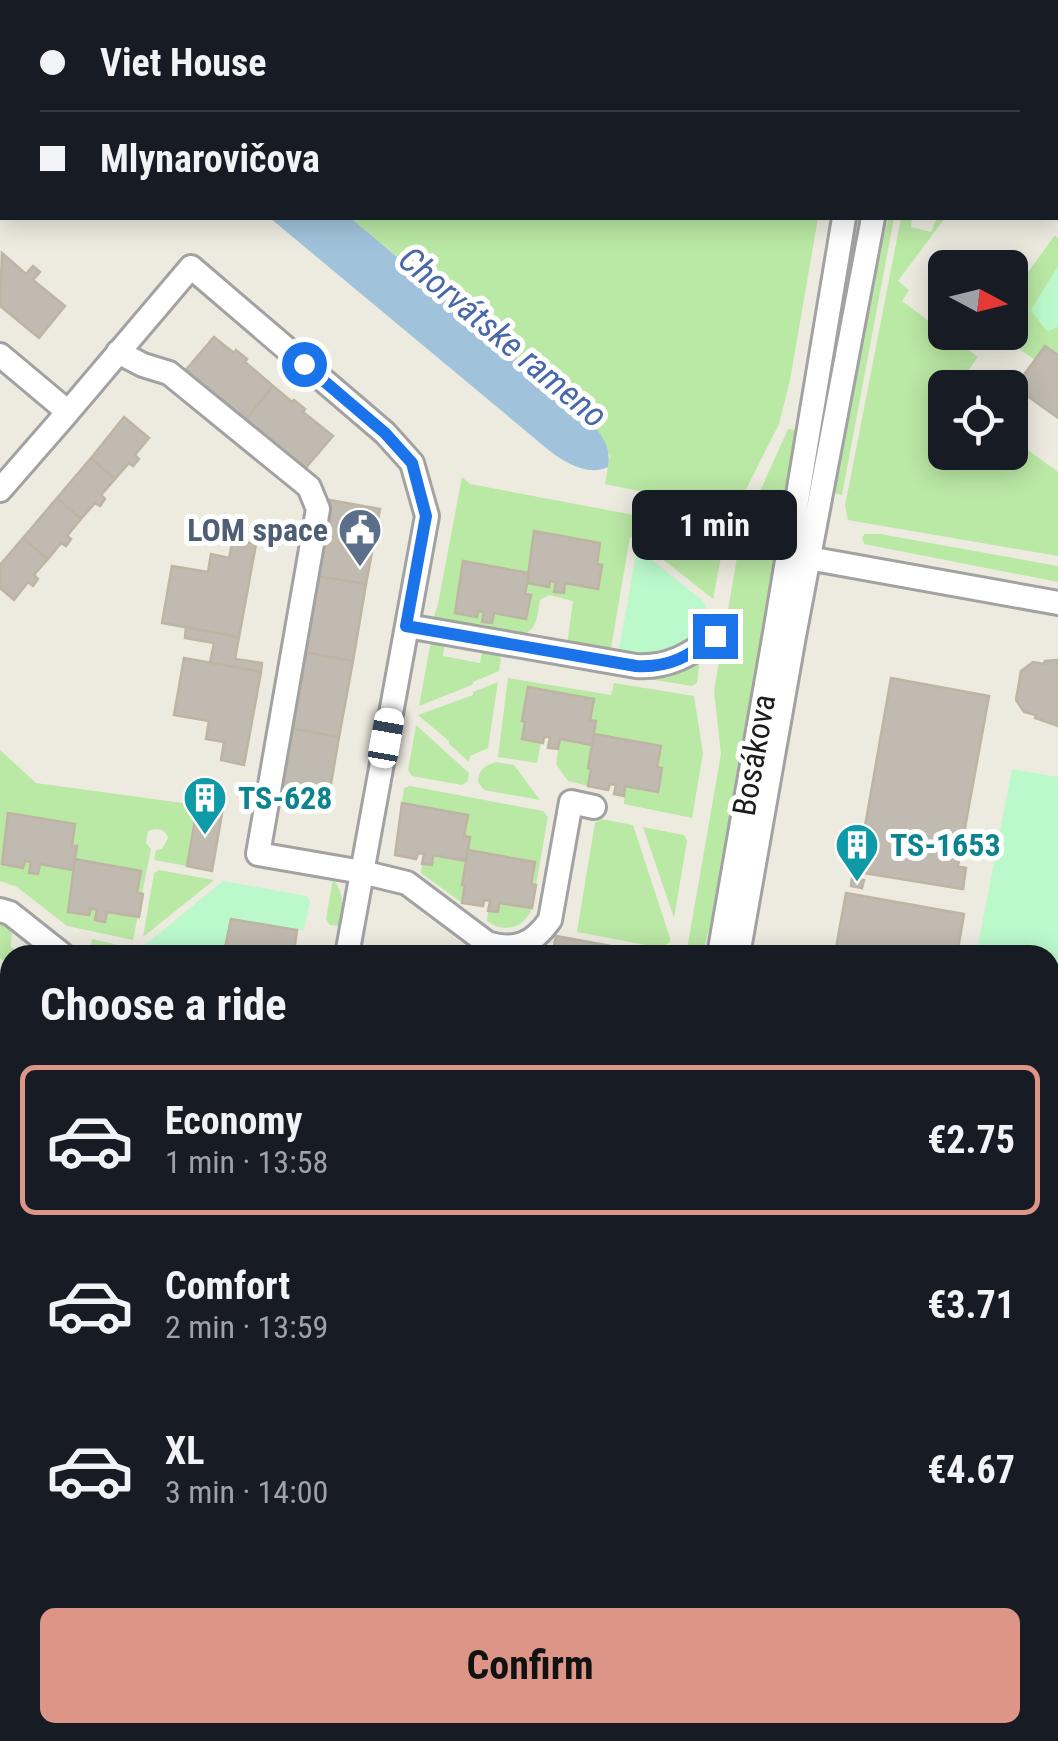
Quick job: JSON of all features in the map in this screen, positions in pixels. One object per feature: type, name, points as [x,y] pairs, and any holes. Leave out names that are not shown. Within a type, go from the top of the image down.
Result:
[{"type":"street","name":"Bosákova","points":[[740,945],[799,557],[844,220]]},
{"type":"street","name":"Bosákova","points":[[721,945],[799,557],[873,220]]},
{"type":"street","points":[[0,490],[191,268],[385,433],[412,463],[426,516],[349,945]]},
{"type":"street","points":[[118,352],[168,374],[308,487],[318,509],[258,854],[407,882],[492,945]]},
{"type":"street","points":[[0,355],[68,412]]},
{"type":"street","points":[[799,557],[1058,603]]},
{"type":"street","points":[[406,626],[655,668],[693,652],[715,636]]},
{"type":"street","points":[[521,945],[540,933],[550,920],[570,802],[594,807]]},
{"type":"street","points":[[0,910],[10,912],[51,945]]},
{"type":"green space","points":[[353,220],[818,220],[779,424],[733,515],[711,506],[605,484],[610,455],[466,314]]},
{"type":"green space","points":[[888,220],[894,220],[842,495],[833,493],[875,263]]},
{"type":"green space","points":[[901,220],[912,220],[911,227],[931,232],[936,220],[944,220],[898,281],[909,290],[902,301],[928,320],[928,350],[968,350],[978,357],[969,370],[928,370],[928,470],[1028,470],[1028,450],[1058,472],[1058,556],[848,520],[845,506]]},
{"type":"green space","points":[[1055,235],[1058,355],[1045,346],[1035,360],[1021,350],[1028,350],[1028,272]]},
{"type":"green space","points":[[1058,266],[1058,327],[1048,331],[1031,310]]},
{"type":"green space","points":[[788,429],[797,430],[713,914],[705,945],[688,945],[721,754],[714,691],[741,534]]},
{"type":"green space","points":[[462,477],[470,484],[703,528],[725,537],[713,599],[630,537],[610,654],[567,645],[573,601],[549,595],[540,600],[534,625],[523,635],[433,619]]},
{"type":"green space","points":[[865,534],[1058,566],[1058,582],[864,544]]},
{"type":"green space","points":[[637,548],[703,601],[709,614],[707,630],[694,641],[650,658],[618,655]]},
{"type":"green space","points":[[431,641],[445,642],[443,656],[480,663],[483,648],[497,651],[501,659],[499,671],[419,706]]},
{"type":"green space","points":[[700,658],[697,683],[692,686],[637,677],[678,669]]},
{"type":"green space","points":[[508,678],[611,695],[614,683],[694,696],[703,753],[692,818],[624,804],[625,786],[658,791],[661,746],[594,734],[596,722],[590,720],[594,699],[528,687],[522,739],[541,743],[537,763],[498,757]]},
{"type":"green space","points":[[498,682],[488,748],[470,756],[469,762],[418,715],[473,695]]},
{"type":"green space","points":[[416,725],[469,773],[468,781],[462,785],[412,776],[408,770]]},
{"type":"green space","points":[[560,739],[592,745],[588,786],[568,781],[556,764]]},
{"type":"green space","points":[[0,750],[36,783],[197,805],[187,866],[154,860],[156,850],[162,849],[168,838],[160,830],[148,831],[146,843],[151,849],[133,940],[67,926],[17,887],[0,881]]},
{"type":"green space","points":[[496,762],[514,765],[540,800],[484,790],[478,782],[480,774]]},
{"type":"green space","points":[[1012,769],[1058,777],[1058,945],[978,945]]},
{"type":"green space","points":[[404,788],[543,811],[548,817],[536,885],[531,884],[534,862],[468,850],[470,838],[464,836],[468,815],[402,803]]},
{"type":"green space","points":[[601,819],[633,825],[670,938],[666,945],[577,932],[595,823]]},
{"type":"green space","points":[[643,827],[684,835],[687,841],[674,918]]},
{"type":"green space","points":[[433,855],[466,861],[462,903],[421,873],[422,864],[432,865]]},
{"type":"green space","points":[[159,870],[214,880],[143,937],[154,873]]},
{"type":"green space","points":[[333,879],[342,901],[340,926],[330,925],[326,919]]},
{"type":"green space","points":[[223,881],[307,896],[310,901],[304,930],[231,919],[226,945],[145,945]]},
{"type":"green space","points":[[499,903],[532,908],[519,924],[500,927],[487,921],[488,911],[498,912]]},
{"type":"green space","points":[[0,921],[12,929],[11,945],[0,945]]},
{"type":"green space","points":[[92,939],[118,945],[91,945]]},
{"type":"water","name":"Chorvátske rameno","points":[[272,220],[353,220],[586,417],[606,446],[608,467],[586,469],[551,452]]},
{"type":"building","points":[[2,253],[26,274],[33,266],[40,272],[33,280],[65,306],[39,338],[0,306]]},
{"type":"building","points":[[214,337],[247,359],[245,362],[273,386],[244,422],[184,372]]},
{"type":"building","points":[[1045,346],[1058,355],[1058,418],[1028,396],[1027,370]]},
{"type":"building","points":[[273,386],[333,436],[303,471],[244,422]]},
{"type":"building","points":[[124,417],[149,438],[135,455],[139,459],[133,466],[129,463],[115,479],[91,458]]},
{"type":"building","points":[[91,458],[115,479],[101,495],[105,499],[100,506],[95,503],[81,519],[57,498]]},
{"type":"building","points":[[57,498],[81,519],[67,536],[71,539],[66,546],[61,543],[48,559],[23,538]]},
{"type":"building","points":[[330,500],[380,509],[366,584],[317,576]]},
{"type":"building","points":[[534,531],[600,543],[598,589],[565,583],[564,593],[554,592],[556,582],[550,581],[549,587],[527,583]]},
{"type":"building","points":[[23,538],[48,559],[34,575],[38,579],[33,586],[28,582],[14,600],[0,588],[0,565]]},
{"type":"building","points":[[233,540],[256,544],[239,637],[162,623],[172,566],[208,572],[211,554],[229,558]]},
{"type":"building","points":[[463,561],[529,573],[525,594],[531,595],[526,619],[494,613],[492,623],[482,622],[484,612],[478,611],[477,617],[455,613]]},
{"type":"building","points":[[317,576],[366,584],[353,661],[304,652]]},
{"type":"building","points":[[186,627],[239,637],[235,659],[262,663],[261,672],[210,662],[214,643],[185,638]]},
{"type":"building","points":[[304,652],[353,661],[339,737],[290,728]]},
{"type":"building","points":[[184,658],[261,672],[244,765],[221,760],[224,742],[206,739],[209,721],[174,715]]},
{"type":"building","points":[[1058,660],[1058,726],[1024,712],[1016,700],[1021,671],[1033,662]]},
{"type":"building","points":[[891,678],[989,696],[958,866],[966,868],[963,889],[857,872]]},
{"type":"building","points":[[528,687],[594,699],[590,720],[596,721],[592,745],[560,739],[558,749],[548,748],[550,737],[544,737],[543,743],[522,739]]},
{"type":"building","points":[[290,728],[339,737],[326,813],[277,804]]},
{"type":"building","points":[[594,734],[661,746],[658,792],[625,786],[624,796],[614,794],[616,785],[610,784],[608,790],[588,786]]},
{"type":"building","name":"TS-628","points":[[200,792],[225,796],[212,871],[187,866]]},
{"type":"building","points":[[402,803],[468,815],[464,836],[470,837],[466,861],[433,855],[432,865],[422,864],[424,854],[418,853],[416,859],[395,855]]},
{"type":"building","points":[[8,813],[75,824],[73,870],[40,864],[38,874],[29,873],[31,862],[25,861],[23,868],[2,864]]},
{"type":"building","points":[[468,850],[535,862],[532,908],[499,903],[498,912],[488,911],[490,901],[484,900],[483,906],[462,903]]},
{"type":"building","points":[[75,859],[141,871],[137,893],[143,894],[139,917],[107,912],[105,922],[95,920],[97,910],[91,908],[89,915],[68,912]]},
{"type":"building","name":"TS-1653","points":[[852,878],[864,880],[862,888],[851,886]]},
{"type":"building","points":[[846,893],[964,914],[959,945],[837,945]]},
{"type":"building","points":[[231,919],[297,930],[295,945],[226,945]]},
{"type":"building","points":[[556,936],[605,945],[554,945]]},
{"type":"place","name":"LOM space","points":[[360,568]]},
{"type":"place","name":"TS-628","points":[[205,836]]},
{"type":"place","name":"TS-1653","points":[[857,883]]},
{"type":"route","points":[[304,364],[385,433],[412,463],[426,516],[406,626],[655,668],[693,652],[715,636]]}]
